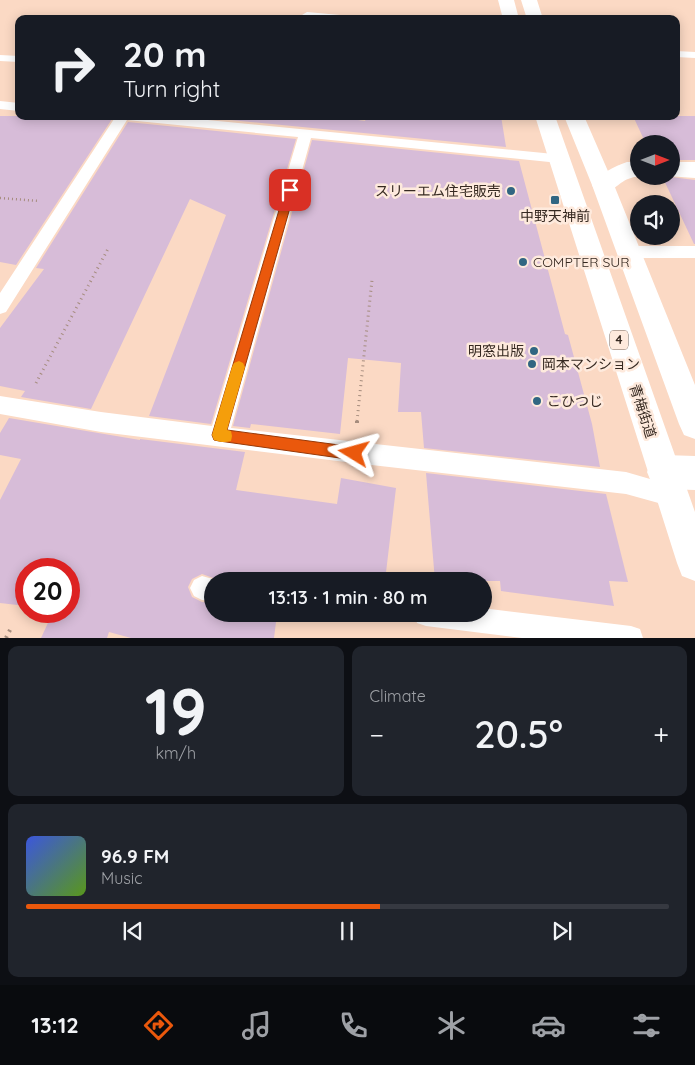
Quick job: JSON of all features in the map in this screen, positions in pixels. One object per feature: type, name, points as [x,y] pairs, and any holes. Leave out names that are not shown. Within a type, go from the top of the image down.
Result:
[{"type":"main road","points":[[506,0],[510,15]]},
{"type":"main road","points":[[529,0],[534,15]]},
{"type":"main road","name":"青梅街道","points":[[545,120],[677,480],[695,562]]},
{"type":"main road","points":[[576,120],[603,185],[627,252],[695,424]]},
{"type":"main road","points":[[603,185],[630,170]]},
{"type":"main road","points":[[680,170],[695,170]]},
{"type":"lane","points":[[680,54],[695,55]]},
{"type":"lane","points":[[0,58],[15,59]]},
{"type":"lane","points":[[0,105],[15,106]]},
{"type":"lane","points":[[0,307],[120,120]]},
{"type":"lane","points":[[166,120],[558,158]]},
{"type":"lane","points":[[219,435],[306,133]]},
{"type":"lane","points":[[627,252],[695,252]]},
{"type":"lane","points":[[0,405],[101,422],[354,453],[626,482],[677,480]]},
{"type":"lane","points":[[492,622],[631,638]]},
{"type":"path","points":[[0,198],[67,203]]},
{"type":"path","points":[[23,409],[109,247]]},
{"type":"path","points":[[354,453],[372,280]]},
{"type":"path","points":[[6,638],[11,628]]},
{"type":"building","points":[[0,116],[15,116],[15,120],[111,120],[16,265],[0,262]]},
{"type":"building","points":[[680,116],[695,116],[695,160],[680,160],[680,135],[642,135],[635,120],[680,120]]},
{"type":"building","points":[[230,120],[502,120],[506,147]]},
{"type":"building","points":[[128,122],[296,139],[211,424],[149,416],[226,215],[190,199],[91,409],[21,397],[25,391],[0,386],[0,328],[44,269],[36,268]]},
{"type":"building","points":[[312,140],[519,161],[565,334],[568,335],[592,424],[600,467],[424,448],[421,412],[398,412],[401,363],[348,358],[340,434],[251,424],[250,428],[233,426]]},
{"type":"building","points":[[680,178],[695,180],[695,244],[680,214],[680,195],[671,195],[666,185],[680,185]]},
{"type":"building","points":[[9,418],[140,440],[245,452],[236,490],[337,504],[341,478],[396,488],[386,572],[204,572],[204,575],[192,579],[188,587],[192,597],[204,602],[204,622],[276,622],[274,638],[131,638],[109,632],[107,638],[41,638],[48,623],[80,623],[80,558],[15,558],[15,605],[0,603],[0,500],[21,459],[0,455],[0,433]]},
{"type":"building","points":[[426,473],[606,494],[628,582],[609,581],[614,606],[501,591],[500,581],[492,581],[492,572],[434,572]]},
{"type":"slow traffic","points":[[226,436],[219,435],[239,367]]},
{"type":"place","name":"スリーエム住宅販売","points":[[511,191]]},
{"type":"place","name":"中野天神前","points":[[555,200]]},
{"type":"place","name":"COMPTER SUR","points":[[523,262]]},
{"type":"place","name":"明窓出版","points":[[534,351]]},
{"type":"place","name":"岡本マンション","points":[[532,364]]},
{"type":"place","name":"こひつじ","points":[[537,401]]},
{"type":"route","points":[[290,190],[219,435],[354,453]]}]
